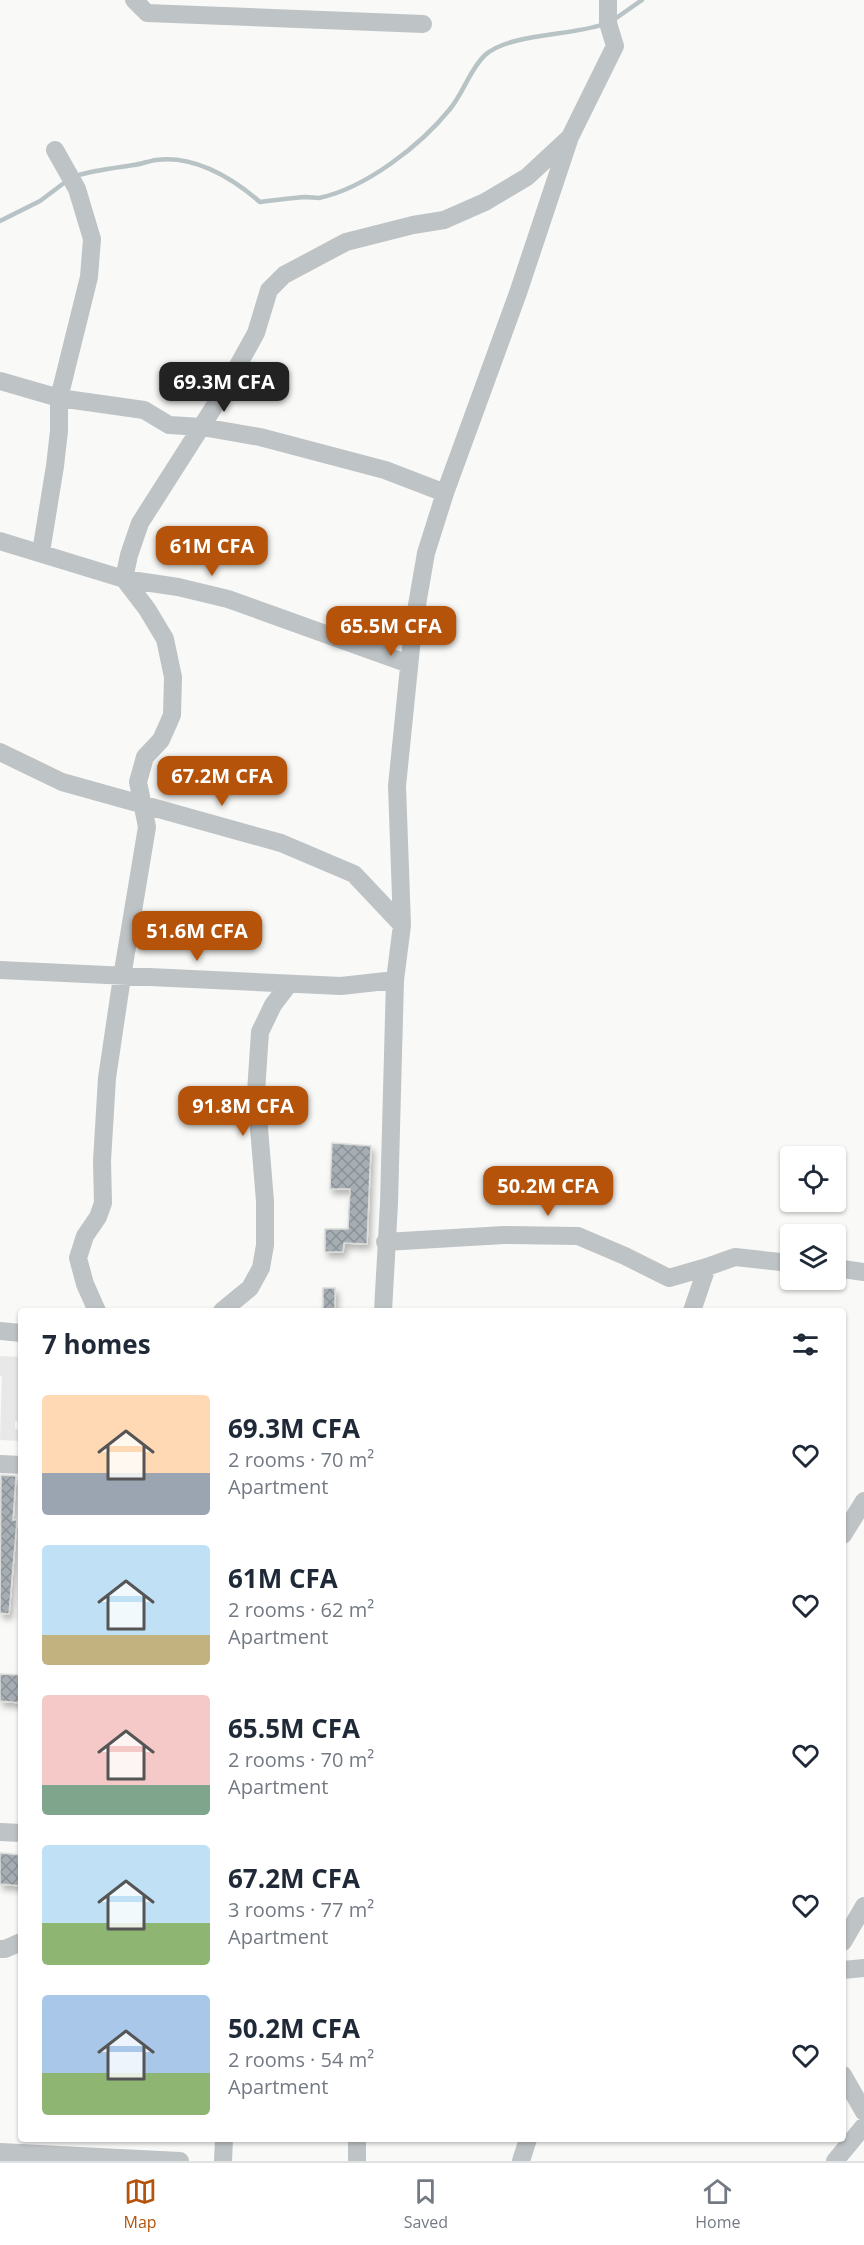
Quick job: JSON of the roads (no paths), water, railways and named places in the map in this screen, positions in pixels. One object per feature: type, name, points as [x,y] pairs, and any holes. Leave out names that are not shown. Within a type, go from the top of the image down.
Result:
[{"type":"street","points":[[134,0],[147,13],[423,24]]},
{"type":"street","points":[[382,1308],[391,1134],[395,980],[402,925],[398,786],[409,664],[426,553],[570,137],[615,46],[608,23],[608,0]]},
{"type":"street","points":[[96,1308],[85,1284],[78,1258],[85,1236],[98,1217],[103,1203],[102,1161],[107,1078],[147,827],[138,782],[145,757],[161,740],[172,715],[172,677],[165,639],[147,609],[124,579],[129,555],[141,523],[202,427],[256,333],[269,290],[284,275],[346,243],[413,225],[444,220],[484,202],[527,177],[570,137]]},
{"type":"street","points":[[41,552],[55,466],[59,431],[59,398],[89,277],[92,239],[77,189],[55,150]]},
{"type":"street","points":[[0,381],[59,398],[144,410],[169,425],[202,427],[260,437],[385,470],[445,493]]},
{"type":"street","points":[[0,542],[41,552],[124,579],[178,587],[228,599],[409,664]]},
{"type":"street","points":[[0,752],[62,782],[141,802],[281,843],[354,874],[402,925]]},
{"type":"street","points":[[0,970],[341,986],[395,980]]},
{"type":"street","points":[[226,1308],[250,1288],[261,1269],[265,1245],[265,1201],[256,1092],[260,1032],[273,1005],[289,984]]},
{"type":"street","points":[[385,1242],[504,1235],[578,1236],[669,1278],[735,1257],[780,1262]]},
{"type":"street","points":[[693,1308],[707,1267]]},
{"type":"street","points":[[846,1269],[864,1272]]},
{"type":"street","points":[[0,1331],[18,1333]]},
{"type":"street","points":[[0,1464],[18,1465]]},
{"type":"street","points":[[846,1530],[864,1501]]},
{"type":"street","points":[[0,1832],[18,1833]]},
{"type":"street","points":[[846,1937],[864,1906]]},
{"type":"street","points":[[0,1950],[18,1943]]},
{"type":"street","points":[[846,1970],[864,1968]]},
{"type":"street","points":[[846,2080],[864,2112]]},
{"type":"street","points":[[833,2161],[864,2126]]},
{"type":"street","points":[[223,2161],[224,2142]]},
{"type":"street","points":[[357,2142],[357,2161]]},
{"type":"street","points":[[521,2161],[527,2142]]},
{"type":"street","points":[[833,2142],[833,2161]]},
{"type":"street","points":[[0,2152],[180,2161]]},
{"type":"waterway","points":[[612,21],[642,0]]},
{"type":"waterway","points":[[75,176],[153,160],[171,159],[212,170],[238,185],[260,202],[305,197],[319,198],[337,193],[373,175],[424,137],[450,109],[480,61],[496,48],[525,39],[604,24]]},
{"type":"waterway","points":[[0,221],[40,201],[68,180]]}]
